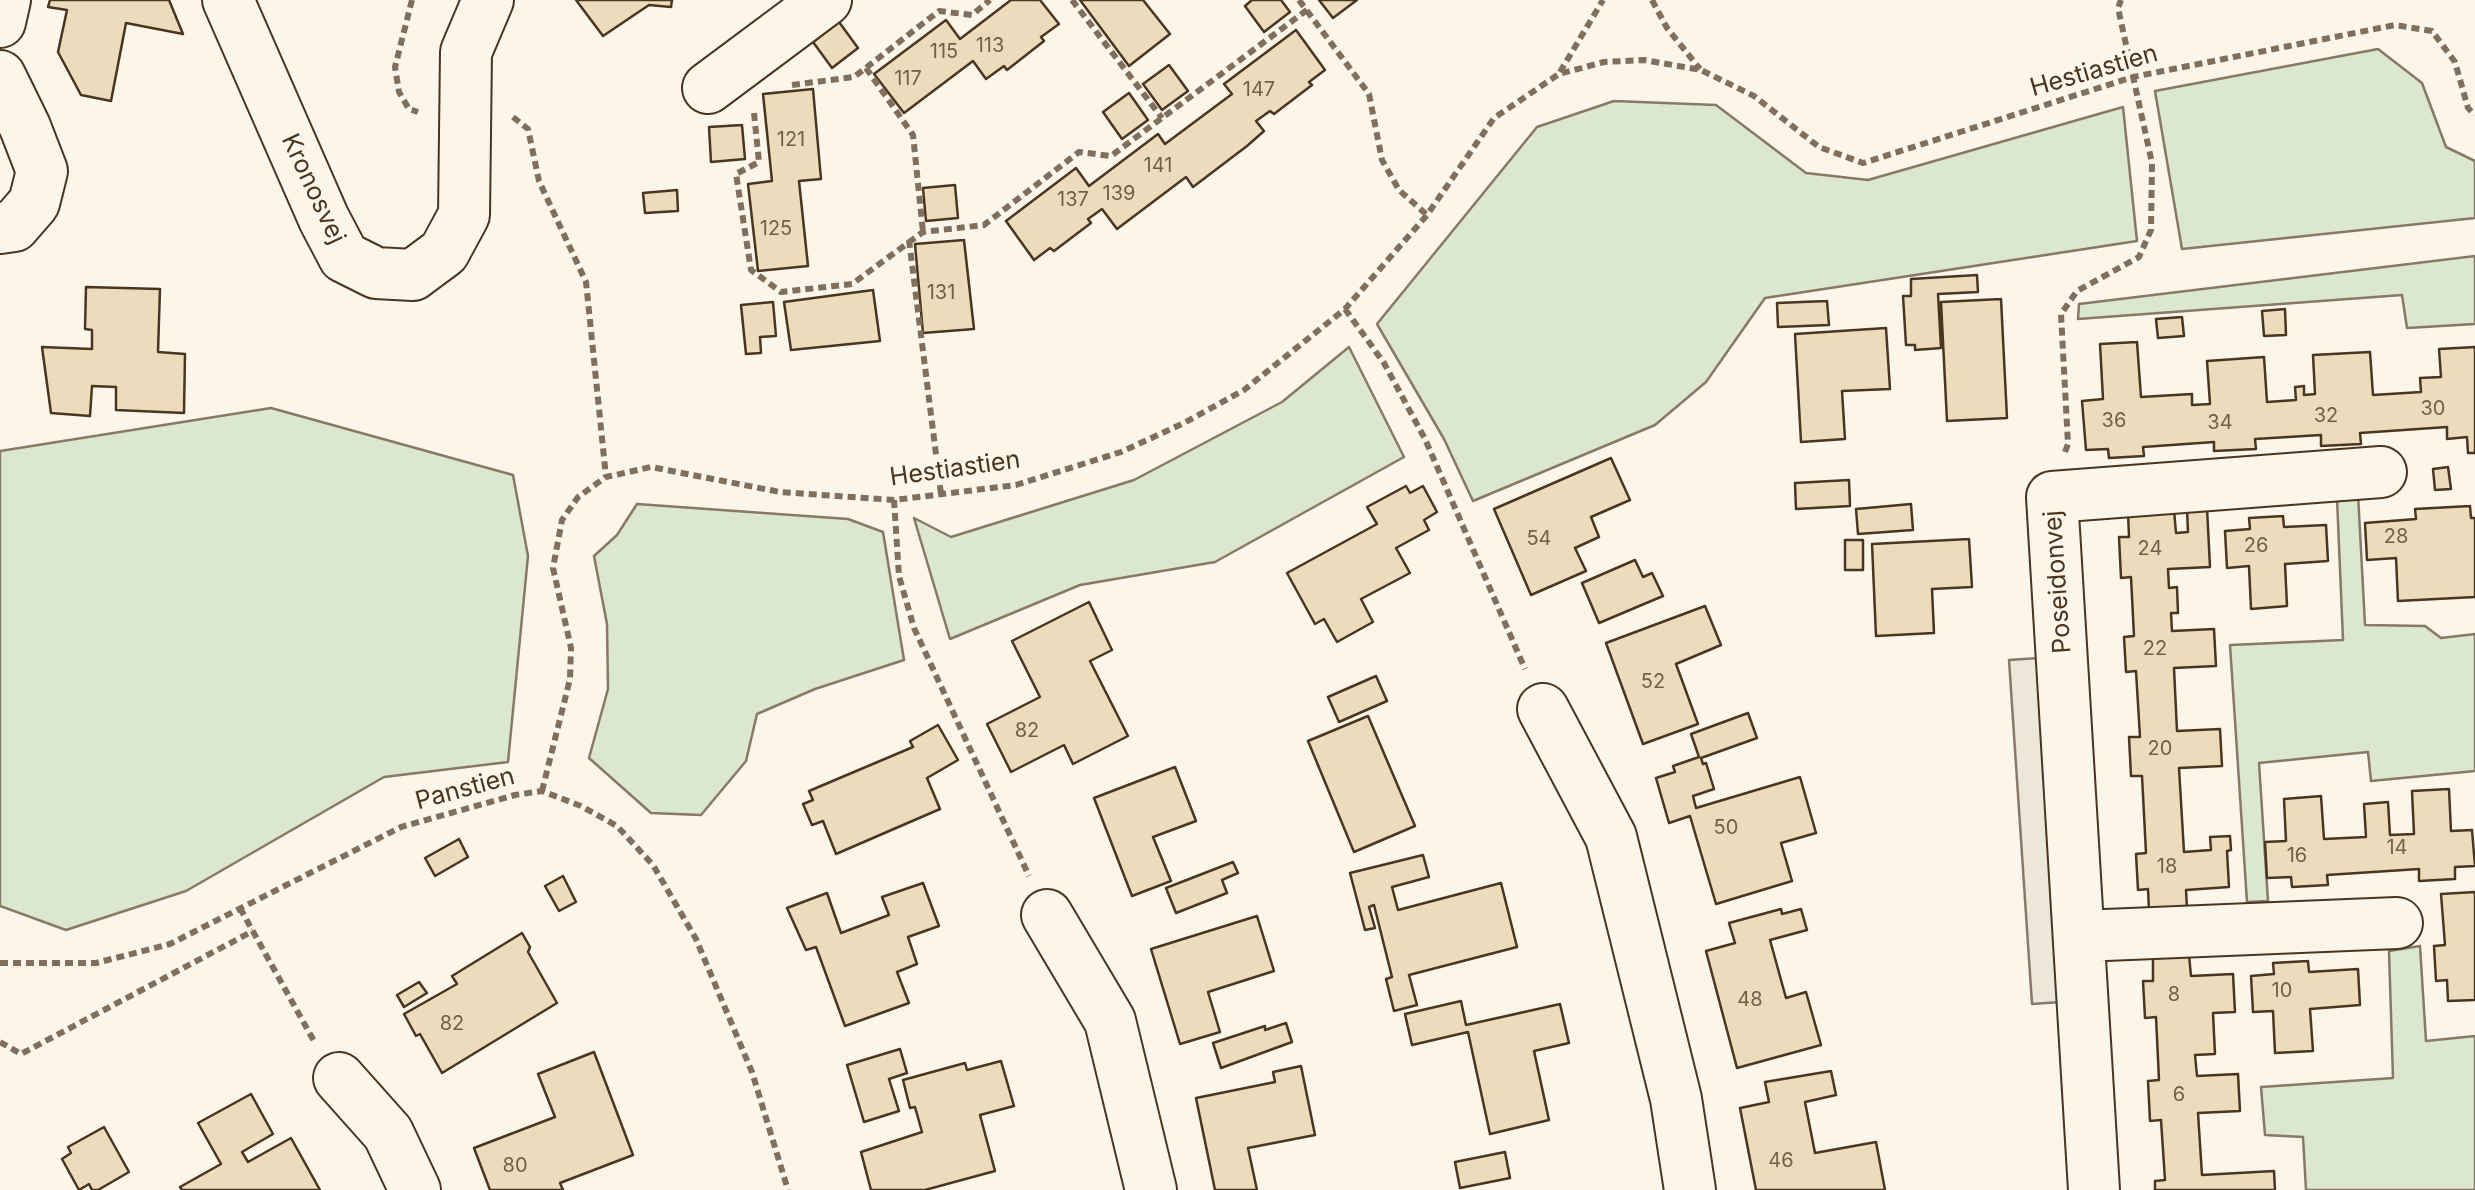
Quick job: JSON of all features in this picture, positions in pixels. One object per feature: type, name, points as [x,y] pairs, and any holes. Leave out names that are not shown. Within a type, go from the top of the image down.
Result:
[{"type":"street","points":[[0,22],[5,0]]},
{"type":"street","name":"Kronosvej","points":[[228,0],[324,220],[344,257],[376,272],[413,275],[444,252],[464,215],[466,52],[488,0]]},
{"type":"street","points":[[732,81],[826,0]]},
{"type":"street","points":[[0,76],[26,127],[42,171],[34,203],[14,226],[0,228]]},
{"type":"street","name":"Poseidonvej","points":[[2094,1190],[2052,496],[2382,472]]},
{"type":"street","points":[[1543,709],[1611,837],[1676,1099],[1690,1190]]},
{"type":"street","points":[[1047,915],[1110,1022],[1152,1190]]},
{"type":"street","points":[[2081,936],[2397,923]]},
{"type":"street","points":[[339,1078],[388,1133],[416,1190]]},
{"type":"path","points":[[412,0],[395,67],[399,92],[409,109],[428,116],[508,113],[528,129],[540,181],[586,282],[606,477],[578,497],[562,520],[552,568],[571,648],[570,679],[542,791]]},
{"type":"path","points":[[990,0],[972,15],[940,12],[854,77],[732,81],[759,162],[736,174],[751,270],[781,292],[852,284],[923,232],[984,225],[1079,152],[1110,156],[1307,10]]},
{"type":"path","points":[[1072,0],[1162,118]]},
{"type":"path","points":[[1299,0],[1369,94],[1382,160],[1399,190],[1426,215]]},
{"type":"path","name":"Hestiastien","points":[[1558,74],[1603,0]]},
{"type":"path","name":"Hestiastien","points":[[1652,0],[1667,28],[1701,70]]},
{"type":"path","points":[[2052,496],[2068,444],[2061,314],[2077,291],[2139,257],[2151,230],[2152,163],[2118,8],[2121,0]]},
{"type":"path","name":"Hestiastien","points":[[606,477],[651,467],[780,492],[894,500],[1016,485],[1121,452],[1184,424],[1244,390],[1346,309],[1426,215],[1494,118],[1558,74],[1604,62],[1644,60],[1701,70],[1754,96],[1820,147],[1863,163],[2134,77],[2396,24],[2432,32],[2455,62],[2468,108],[2475,116]]},
{"type":"path","points":[[866,68],[913,135],[923,232]]},
{"type":"path","points":[[909,240],[941,494]]},
{"type":"path","points":[[1346,309],[1384,363],[1425,439],[1543,709]]},
{"type":"path","points":[[894,500],[899,576],[914,628],[1047,915]]},
{"type":"path","name":"Panstien","points":[[0,963],[96,963],[170,944],[401,828],[542,791],[582,806],[618,826],[653,864],[696,939],[752,1072],[788,1190]]},
{"type":"path","points":[[240,908],[303,1024]]},
{"type":"path","points":[[0,1042],[21,1054],[253,931]]},
{"type":"green space","points":[[2378,49],[2422,83],[2446,147],[2475,161],[2475,218],[2182,249],[2155,91]]},
{"type":"green space","points":[[1614,101],[1716,105],[1806,173],[1868,180],[2123,107],[2137,241],[1765,298],[1706,382],[1655,425],[1473,501],[1444,439],[1377,324],[1537,127]]},
{"type":"green space","points":[[2475,256],[2475,324],[2407,328],[2402,295],[2078,319],[2079,304]]},
{"type":"green space","points":[[1349,347],[1404,457],[1215,562],[1080,585],[950,639],[914,518],[951,537],[1134,480],[1282,402]]},
{"type":"green space","points":[[271,408],[513,475],[528,556],[508,762],[384,777],[186,891],[66,930],[0,906],[0,451]]},
{"type":"green space","points":[[2358,494],[2365,625],[2425,626],[2441,638],[2475,634],[2475,771],[2371,781],[2368,752],[2259,763],[2268,901],[2247,902],[2230,645],[2343,640],[2337,498]]},
{"type":"green space","points":[[637,504],[848,519],[883,532],[904,660],[815,689],[757,714],[746,761],[701,815],[651,813],[589,758],[608,689],[607,624],[594,556],[617,535]]},
{"type":"green space","points":[[2420,946],[2426,1041],[2475,1036],[2475,1190],[2306,1190],[2303,1137],[2265,1135],[2261,1087],[2393,1078],[2389,951]]},
{"type":"shaded area","points":[[2038,658],[2061,1002],[2032,1004],[2009,660]]},
{"type":"building","points":[[50,0],[169,0],[183,34],[126,23],[111,101],[81,95],[58,52],[67,10],[48,7]]},
{"type":"building","points":[[576,0],[672,0],[671,7],[649,5],[603,36]]},
{"type":"building","points":[[1011,0],[1040,0],[1059,24],[1007,70],[1004,66],[986,79],[973,61],[904,113],[874,74],[946,20],[960,39]]},
{"type":"building","points":[[1080,0],[1143,0],[1170,34],[1129,66]]},
{"type":"building","points":[[1252,0],[1281,0],[1290,12],[1264,32],[1245,6]]},
{"type":"building","points":[[1319,0],[1357,0],[1333,18]]},
{"type":"building","points":[[839,22],[858,48],[832,68],[813,42]]},
{"type":"building","points":[[1296,30],[1325,70],[1274,114],[1270,111],[1256,121],[1264,131],[1247,146],[1193,187],[1186,177],[1117,229],[1102,209],[1088,219],[1091,223],[1054,251],[1050,248],[1034,260],[1006,221],[1076,168],[1089,186],[1158,134],[1165,144],[1232,94],[1224,84]]},
{"type":"building","points":[[1169,65],[1188,91],[1162,110],[1143,84]]},
{"type":"building","points":[[813,89],[821,179],[799,181],[808,266],[758,271],[748,184],[772,181],[763,94]]},
{"type":"building","points":[[1129,93],[1148,120],[1122,139],[1103,112]]},
{"type":"building","points":[[742,125],[745,159],[711,162],[709,127]]},
{"type":"building","points":[[955,185],[958,218],[926,221],[923,188]]},
{"type":"building","points":[[677,190],[678,211],[645,213],[643,193]]},
{"type":"building","points":[[964,240],[974,329],[923,333],[915,244]]},
{"type":"building","points":[[1977,275],[1978,292],[1938,294],[1941,348],[1915,350],[1915,345],[1906,345],[1903,296],[1911,296],[1911,279]]},
{"type":"building","points":[[86,287],[160,289],[158,352],[185,354],[184,413],[116,410],[116,387],[92,386],[90,416],[51,413],[42,347],[92,349],[92,330],[85,329]]},
{"type":"building","points":[[873,290],[880,341],[791,350],[784,302]]},
{"type":"building","points":[[2001,299],[2007,418],[1947,421],[1941,302]]},
{"type":"building","points":[[1827,301],[1829,325],[1778,327],[1777,303]]},
{"type":"building","points":[[773,302],[776,336],[760,337],[761,353],[746,354],[741,305]]},
{"type":"building","points":[[2285,309],[2286,335],[2264,336],[2262,311]]},
{"type":"building","points":[[2182,317],[2184,336],[2158,338],[2156,319]]},
{"type":"building","points":[[1886,328],[1890,389],[1842,391],[1845,439],[1801,442],[1795,334]]},
{"type":"building","points":[[2137,342],[2141,397],[2192,394],[2192,405],[2210,404],[2207,361],[2264,357],[2267,402],[2296,400],[2295,387],[2304,386],[2304,395],[2315,394],[2313,355],[2370,352],[2373,395],[2421,392],[2420,378],[2441,377],[2439,349],[2475,347],[2475,453],[2468,453],[2467,437],[2447,439],[2447,427],[2360,433],[2361,444],[2321,446],[2321,435],[2255,439],[2256,449],[2214,451],[2214,442],[2143,447],[2144,456],[2109,458],[2108,449],[2086,450],[2082,401],[2103,399],[2100,344]]},
{"type":"building","points":[[1611,458],[1630,500],[1591,517],[1599,537],[1575,548],[1586,571],[1531,595],[1494,509]]},
{"type":"building","points":[[2448,467],[2451,489],[2435,490],[2433,469]]},
{"type":"building","points":[[1849,480],[1850,506],[1796,509],[1795,483]]},
{"type":"building","points":[[1406,486],[1410,493],[1423,486],[1437,512],[1424,520],[1429,530],[1396,548],[1410,573],[1361,599],[1373,622],[1337,642],[1324,619],[1315,624],[1287,573],[1377,524],[1367,507]]},
{"type":"building","points":[[1911,504],[1913,530],[1858,534],[1856,509]]},
{"type":"building","points":[[2470,506],[2471,518],[2475,518],[2475,597],[2398,601],[2396,558],[2367,560],[2365,523],[2416,519],[2415,509]]},
{"type":"building","points":[[2207,508],[2210,567],[2168,569],[2169,588],[2177,587],[2178,613],[2171,613],[2172,631],[2214,629],[2216,666],[2174,668],[2177,731],[2220,729],[2222,766],[2179,768],[2184,852],[2211,850],[2210,837],[2230,836],[2229,887],[2186,890],[2187,909],[2149,911],[2148,889],[2138,890],[2136,854],[2146,853],[2142,776],[2131,776],[2129,737],[2140,737],[2136,671],[2126,672],[2124,637],[2134,636],[2131,577],[2121,578],[2119,537],[2129,537],[2128,512],[2174,510],[2176,533],[2188,532],[2187,509]]},
{"type":"building","points":[[2283,516],[2284,527],[2326,525],[2328,561],[2285,564],[2287,606],[2251,609],[2249,566],[2227,568],[2225,531],[2250,529],[2249,518]]},
{"type":"building","points":[[1969,539],[1972,587],[1932,589],[1934,633],[1876,636],[1872,544]]},
{"type":"building","points":[[1845,540],[1863,540],[1863,570],[1845,570]]},
{"type":"building","points":[[1635,560],[1643,577],[1652,573],[1663,596],[1599,623],[1582,583]]},
{"type":"building","points":[[1089,602],[1112,650],[1090,661],[1128,736],[1073,764],[1064,745],[1011,772],[987,724],[1040,697],[1012,641]]},
{"type":"building","points":[[1705,606],[1721,645],[1676,664],[1698,724],[1643,744],[1606,643]]},
{"type":"building","points":[[1376,676],[1387,701],[1339,722],[1328,697]]},
{"type":"building","points":[[1748,713],[1757,738],[1701,758],[1714,789],[1693,796],[1696,808],[1800,777],[1816,833],[1781,843],[1792,881],[1716,904],[1690,816],[1669,823],[1656,778],[1675,772],[1673,766],[1699,757],[1691,734]]},
{"type":"building","points":[[1368,716],[1415,826],[1354,852],[1308,741]]},
{"type":"building","points":[[938,725],[958,760],[927,778],[940,809],[836,854],[823,821],[812,825],[803,804],[813,800],[809,791],[913,747],[910,741]]},
{"type":"building","points":[[1175,767],[1196,821],[1153,837],[1171,881],[1132,896],[1094,798]]},
{"type":"building","points":[[2449,789],[2451,831],[2472,830],[2475,866],[2455,867],[2455,879],[2419,881],[2419,869],[2327,875],[2328,885],[2292,887],[2291,877],[2267,878],[2265,842],[2286,841],[2284,799],[2321,796],[2324,839],[2366,837],[2364,804],[2388,802],[2390,835],[2414,834],[2412,791]]},
{"type":"building","points":[[459,839],[468,857],[435,876],[425,858]]},
{"type":"building","points":[[1423,855],[1429,877],[1392,887],[1398,910],[1501,883],[1517,947],[1409,975],[1417,1005],[1394,1011],[1386,979],[1392,977],[1374,905],[1369,907],[1375,928],[1365,930],[1350,873]]},
{"type":"building","points":[[1233,862],[1238,873],[1222,880],[1227,893],[1176,913],[1166,888]]},
{"type":"building","points":[[563,876],[576,902],[559,911],[545,886]]},
{"type":"building","points":[[923,883],[939,926],[908,937],[917,964],[897,972],[909,1003],[845,1026],[816,947],[806,950],[787,908],[827,893],[841,933],[889,915],[882,897]]},
{"type":"building","points":[[2475,892],[2475,1000],[2448,1001],[2447,980],[2436,981],[2434,946],[2445,945],[2441,894]]},
{"type":"building","points":[[1781,909],[1782,914],[1801,909],[1807,930],[1770,940],[1786,998],[1806,992],[1821,1045],[1737,1068],[1706,951],[1735,943],[1729,923]]},
{"type":"building","points":[[1257,916],[1274,971],[1208,992],[1220,1032],[1180,1044],[1151,949]]},
{"type":"building","points":[[522,933],[530,947],[528,952],[557,1003],[442,1073],[404,1014],[457,984],[452,976]]},
{"type":"building","points":[[2189,955],[2191,976],[2233,974],[2235,1012],[2213,1013],[2215,1054],[2195,1055],[2197,1076],[2238,1074],[2240,1111],[2198,1113],[2202,1175],[2274,1171],[2275,1190],[2155,1190],[2155,1181],[2165,1180],[2161,1120],[2150,1121],[2148,1081],[2159,1080],[2156,1017],[2145,1018],[2143,981],[2153,981],[2153,957]]},
{"type":"building","points":[[2308,961],[2309,972],[2358,969],[2360,1005],[2310,1009],[2313,1051],[2275,1053],[2273,1011],[2253,1012],[2251,976],[2274,974],[2273,963]]},
{"type":"building","points":[[419,982],[427,993],[404,1007],[397,995]]},
{"type":"building","points":[[1461,1001],[1466,1025],[1560,1004],[1569,1043],[1534,1051],[1549,1120],[1490,1134],[1468,1032],[1412,1045],[1405,1014]]},
{"type":"building","points":[[1286,1023],[1292,1042],[1221,1068],[1213,1043]]},
{"type":"building","points":[[900,1049],[907,1073],[889,1079],[899,1111],[864,1122],[847,1065]]},
{"type":"building","points":[[594,1052],[633,1155],[560,1183],[563,1190],[490,1190],[474,1148],[555,1117],[538,1074]]},
{"type":"building","points":[[1001,1061],[1014,1106],[980,1115],[995,1171],[925,1190],[871,1190],[861,1152],[922,1132],[915,1107],[910,1108],[903,1080],[965,1063],[967,1070]]},
{"type":"building","points":[[1301,1066],[1315,1135],[1248,1148],[1257,1190],[1215,1190],[1196,1098],[1275,1082],[1273,1072]]},
{"type":"building","points":[[1831,1071],[1836,1095],[1805,1102],[1815,1153],[1876,1142],[1885,1190],[1756,1190],[1740,1108],[1769,1102],[1765,1082]]},
{"type":"building","points":[[251,1094],[273,1134],[242,1152],[248,1162],[291,1138],[320,1190],[182,1190],[180,1187],[221,1164],[198,1123]]},
{"type":"building","points":[[104,1127],[129,1172],[98,1190],[92,1190],[89,1184],[79,1190],[62,1159],[71,1153],[68,1147]]},
{"type":"building","points":[[1505,1152],[1510,1178],[1460,1188],[1455,1162]]}]
